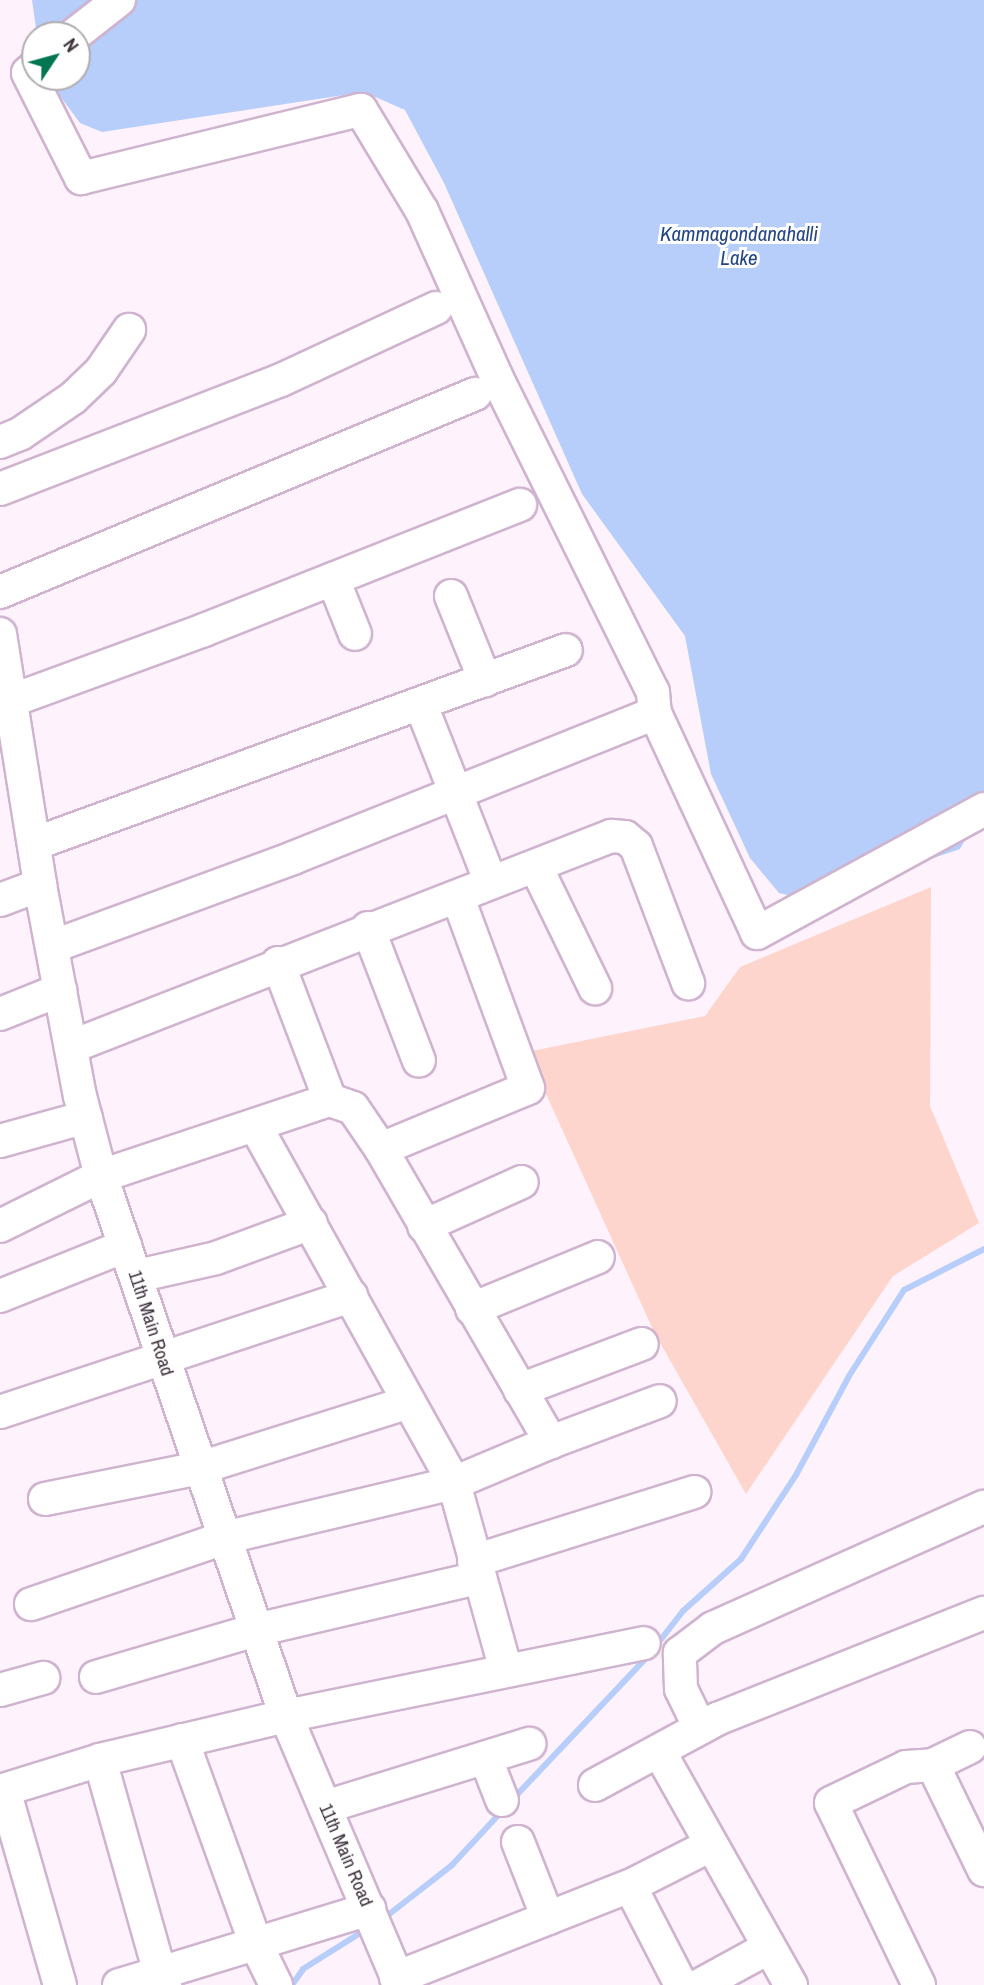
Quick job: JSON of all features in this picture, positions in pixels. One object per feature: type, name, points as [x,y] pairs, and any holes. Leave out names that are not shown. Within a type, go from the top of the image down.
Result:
[{"type":"street","points":[[91,22],[119,0]]},
{"type":"street","points":[[37,91],[81,178],[361,110],[422,211],[502,388],[653,692],[655,713],[757,933],[984,809]]},
{"type":"street","points":[[0,489],[281,380],[436,308]]},
{"type":"street","points":[[0,442],[20,434],[74,398],[101,371],[129,330]]},
{"type":"street","points":[[0,592],[475,394]]},
{"type":"street","points":[[13,700],[520,505]]},
{"type":"street","points":[[333,579],[355,634]]},
{"type":"street","points":[[451,596],[485,680]]},
{"type":"street","name":"11th Main Road","points":[[0,634],[3,669],[13,700],[11,781],[34,844],[60,990],[101,1176],[286,1716],[398,1982]]},
{"type":"street","points":[[34,844],[566,650]]},
{"type":"street","points":[[421,705],[459,793],[491,883]]},
{"type":"street","points":[[54,946],[459,793],[655,713]]},
{"type":"street","points":[[73,1046],[278,963],[368,928],[458,898],[611,836],[625,837],[636,846],[688,982]]},
{"type":"street","points":[[536,867],[595,988]]},
{"type":"street","points":[[0,901],[40,885]]},
{"type":"street","points":[[381,1149],[528,1088],[458,898]]},
{"type":"street","points":[[368,928],[419,1061]]},
{"type":"street","points":[[278,963],[330,1100]]},
{"type":"street","points":[[0,1014],[60,990]]},
{"type":"street","points":[[0,1226],[101,1176],[256,1127],[330,1100],[353,1108],[381,1149],[551,1442]]},
{"type":"street","points":[[0,1141],[86,1117]]},
{"type":"street","points":[[256,1127],[351,1296],[406,1403],[454,1483],[476,1569],[496,1623],[506,1670]]},
{"type":"street","points":[[424,1226],[522,1182]]},
{"type":"street","points":[[137,1276],[216,1258],[311,1223]]},
{"type":"street","points":[[0,1296],[125,1246]]},
{"type":"street","points":[[472,1309],[598,1257]]},
{"type":"street","points":[[0,1412],[351,1296]]},
{"type":"street","points":[[520,1390],[642,1344]]},
{"type":"street","points":[[31,1604],[224,1538],[454,1483],[551,1442],[660,1401]]},
{"type":"street","points":[[45,1499],[200,1468],[406,1403]]},
{"type":"street","points":[[96,1677],[476,1569],[694,1492]]},
{"type":"street","points":[[700,1728],[681,1689],[680,1653],[713,1628],[984,1507]]},
{"type":"street","points":[[595,1785],[700,1728],[984,1613]]},
{"type":"street","points":[[60,1985],[2,1790],[100,1760],[286,1716],[644,1643]]},
{"type":"street","points":[[0,1690],[43,1678]]},
{"type":"street","points":[[183,1740],[256,1944],[276,1985]]},
{"type":"street","points":[[325,1807],[529,1744]]},
{"type":"street","points":[[919,1985],[831,1803],[906,1767],[933,1765],[970,1747]]},
{"type":"street","points":[[659,1751],[709,1846],[791,1985]]},
{"type":"street","points":[[486,1759],[502,1800]]},
{"type":"street","points":[[100,1760],[162,1979]]},
{"type":"street","points":[[933,1765],[984,1870]]},
{"type":"street","points":[[518,1842],[548,1919]]},
{"type":"street","points":[[398,1982],[631,1886],[709,1846]]},
{"type":"street","points":[[631,1886],[681,1985]]},
{"type":"street","points":[[119,1985],[162,1979],[256,1944],[369,1909]]},
{"type":"street","points":[[700,1985],[768,1948]]},
{"type":"shaded area","points":[[931,887],[930,1106],[979,1223],[893,1276],[746,1494],[655,1334],[527,1052],[705,1016],[740,967]]},
{"type":"water","name":"Kammagondanahalli Lake","points":[[32,0],[984,0],[984,806],[960,849],[810,900],[779,893],[750,858],[711,774],[685,636],[582,494],[444,183],[405,110],[364,92],[102,132],[80,123],[56,91],[91,91],[91,21],[35,21]]},
{"type":"waterway","points":[[511,1801],[648,1656],[683,1611],[741,1559],[796,1475],[849,1376],[904,1290],[984,1249]]},
{"type":"waterway","points":[[383,1919],[452,1865],[504,1809]]},
{"type":"waterway","points":[[292,1985],[303,1969],[368,1928]]}]
